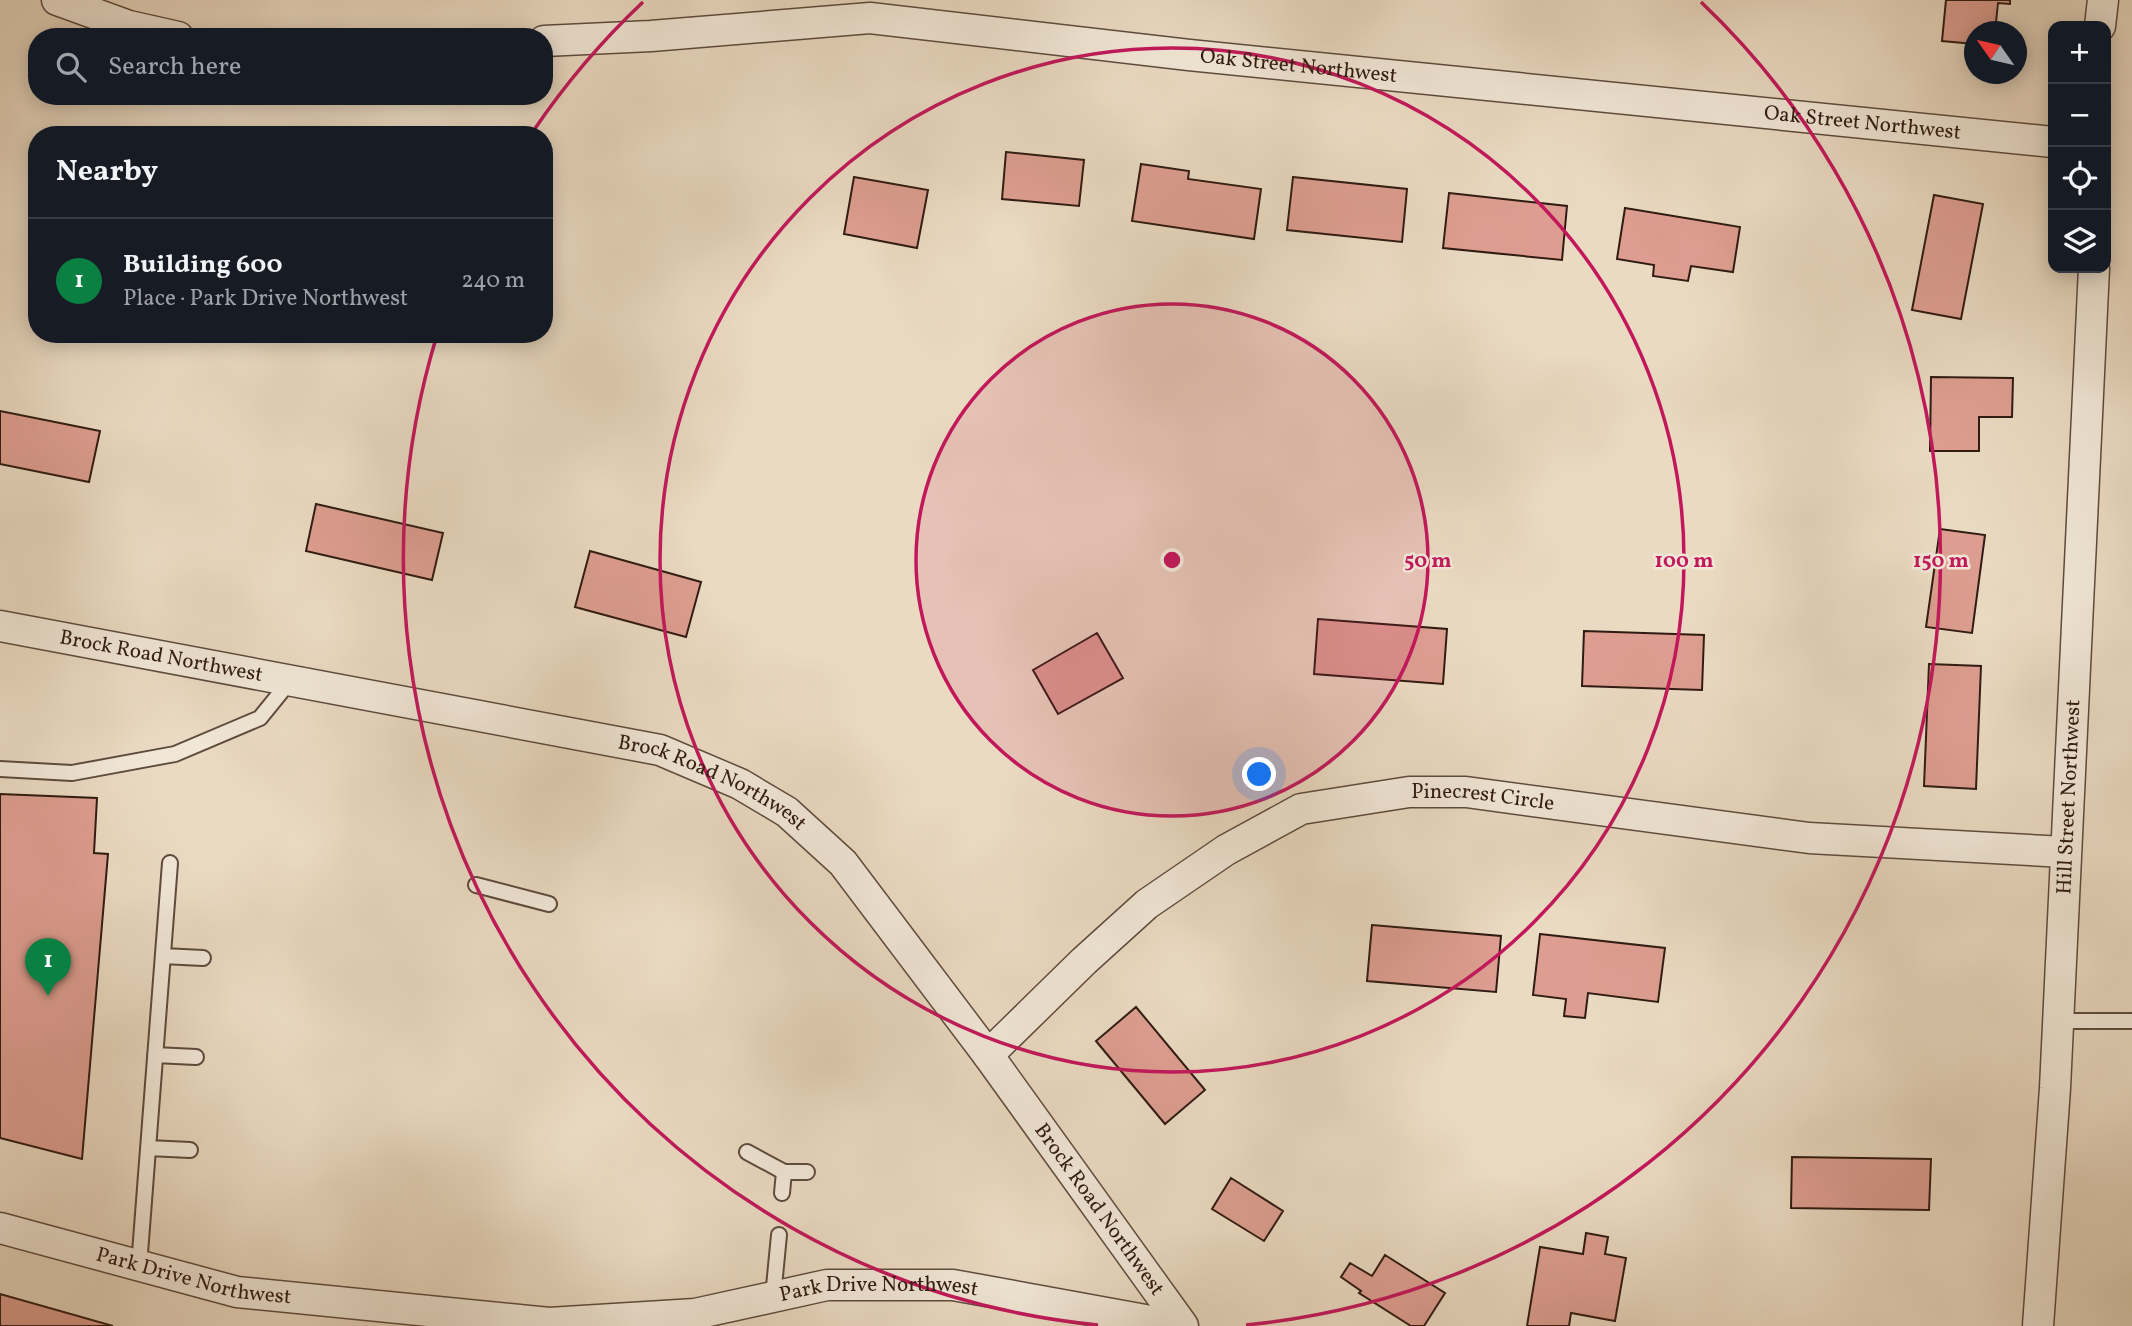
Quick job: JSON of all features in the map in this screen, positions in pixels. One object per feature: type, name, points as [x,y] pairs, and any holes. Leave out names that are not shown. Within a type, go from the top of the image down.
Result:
[{"type":"street","points":[[57,0],[138,28]]},
{"type":"street","points":[[2101,21],[2103,0]]},
{"type":"street","name":"Oak Street Northwest","points":[[553,41],[651,36],[870,18],[1189,55],[2048,141]]},
{"type":"street","name":"Hill Street Northwest","points":[[2038,1326],[2055,1088],[2094,273]]},
{"type":"street","name":"Brock Road Northwest","points":[[0,626],[660,750],[740,784],[787,812],[844,863],[988,1055],[1181,1326]]},
{"type":"street","name":"Pinecrest Circle","points":[[988,1055],[1147,904],[1226,850],[1301,809],[1409,792],[1466,792],[1809,838],[2065,852]]},
{"type":"street","name":"Park Drive Northwest","points":[[0,1228],[237,1292],[391,1317],[549,1323],[695,1314],[827,1285],[953,1285],[1181,1326]]},
{"type":"lane","points":[[0,769],[72,774],[175,754],[260,718],[291,680]]},
{"type":"lane","points":[[139,1266],[170,863]]},
{"type":"lane","points":[[476,885],[549,904]]},
{"type":"lane","points":[[163,956],[203,958]]},
{"type":"lane","points":[[2057,1021],[2132,1021]]},
{"type":"lane","points":[[155,1055],[197,1057]]},
{"type":"lane","points":[[148,1148],[190,1150]]},
{"type":"lane","points":[[747,1152],[785,1172],[807,1172]]},
{"type":"lane","points":[[782,1193],[785,1172]]},
{"type":"lane","points":[[773,1297],[779,1234]]},
{"type":"building","points":[[1946,0],[2010,0],[2010,4],[1998,3],[1996,21],[1964,21],[1964,43],[1942,41]]},
{"type":"building","points":[[1006,152],[1084,160],[1079,206],[1002,199]]},
{"type":"building","points":[[1141,164],[1189,171],[1188,179],[1261,189],[1254,239],[1132,221]]},
{"type":"building","points":[[854,177],[928,190],[917,248],[844,234]]},
{"type":"building","points":[[1293,177],[1407,189],[1402,242],[1287,230]]},
{"type":"building","points":[[1449,193],[1567,206],[1562,260],[1443,248]]},
{"type":"building","points":[[1934,195],[1983,204],[1961,319],[1912,310]]},
{"type":"building","points":[[1625,208],[1740,227],[1733,272],[1691,266],[1688,281],[1653,276],[1654,265],[1617,259]]},
{"type":"building","points":[[1931,377],[2013,378],[2012,417],[1979,417],[1979,451],[1930,451]]},
{"type":"building","points":[[0,411],[100,431],[89,482],[0,464]]},
{"type":"building","points":[[316,504],[443,533],[432,580],[306,551]]},
{"type":"building","points":[[1940,529],[1985,535],[1972,633],[1926,627]]},
{"type":"building","points":[[590,551],[701,582],[686,637],[575,607]]},
{"type":"building","points":[[1318,619],[1447,629],[1443,684],[1314,674]]},
{"type":"building","points":[[1584,631],[1704,635],[1702,690],[1582,686]]},
{"type":"building","points":[[1097,633],[1123,678],[1058,714],[1033,670]]},
{"type":"building","points":[[1929,664],[1981,666],[1976,789],[1924,786]]},
{"type":"building","points":[[0,794],[97,798],[94,853],[108,854],[82,1159],[0,1138]]},
{"type":"building","points":[[1372,925],[1501,936],[1496,992],[1367,981]]},
{"type":"building","points":[[1540,934],[1665,948],[1658,1002],[1588,993],[1585,1018],[1564,1016],[1566,999],[1533,995]]},
{"type":"building","points":[[1136,1007],[1205,1090],[1165,1124],[1096,1041]]},
{"type":"building","points":[[1792,1157],[1931,1159],[1929,1210],[1791,1208]]},
{"type":"building","points":[[1231,1178],[1283,1211],[1264,1241],[1212,1209]]},
{"type":"building","points":[[1586,1233],[1608,1237],[1605,1254],[1626,1258],[1615,1321],[1571,1313],[1569,1326],[1527,1326],[1540,1247],[1583,1254]]},
{"type":"building","points":[[1385,1255],[1445,1293],[1424,1326],[1411,1326],[1359,1293],[1361,1291],[1341,1277],[1350,1263],[1372,1276]]},
{"type":"building","points":[[0,1294],[113,1326],[0,1326]]},
{"type":"place","name":"Building 600","points":[[48,996]]}]
